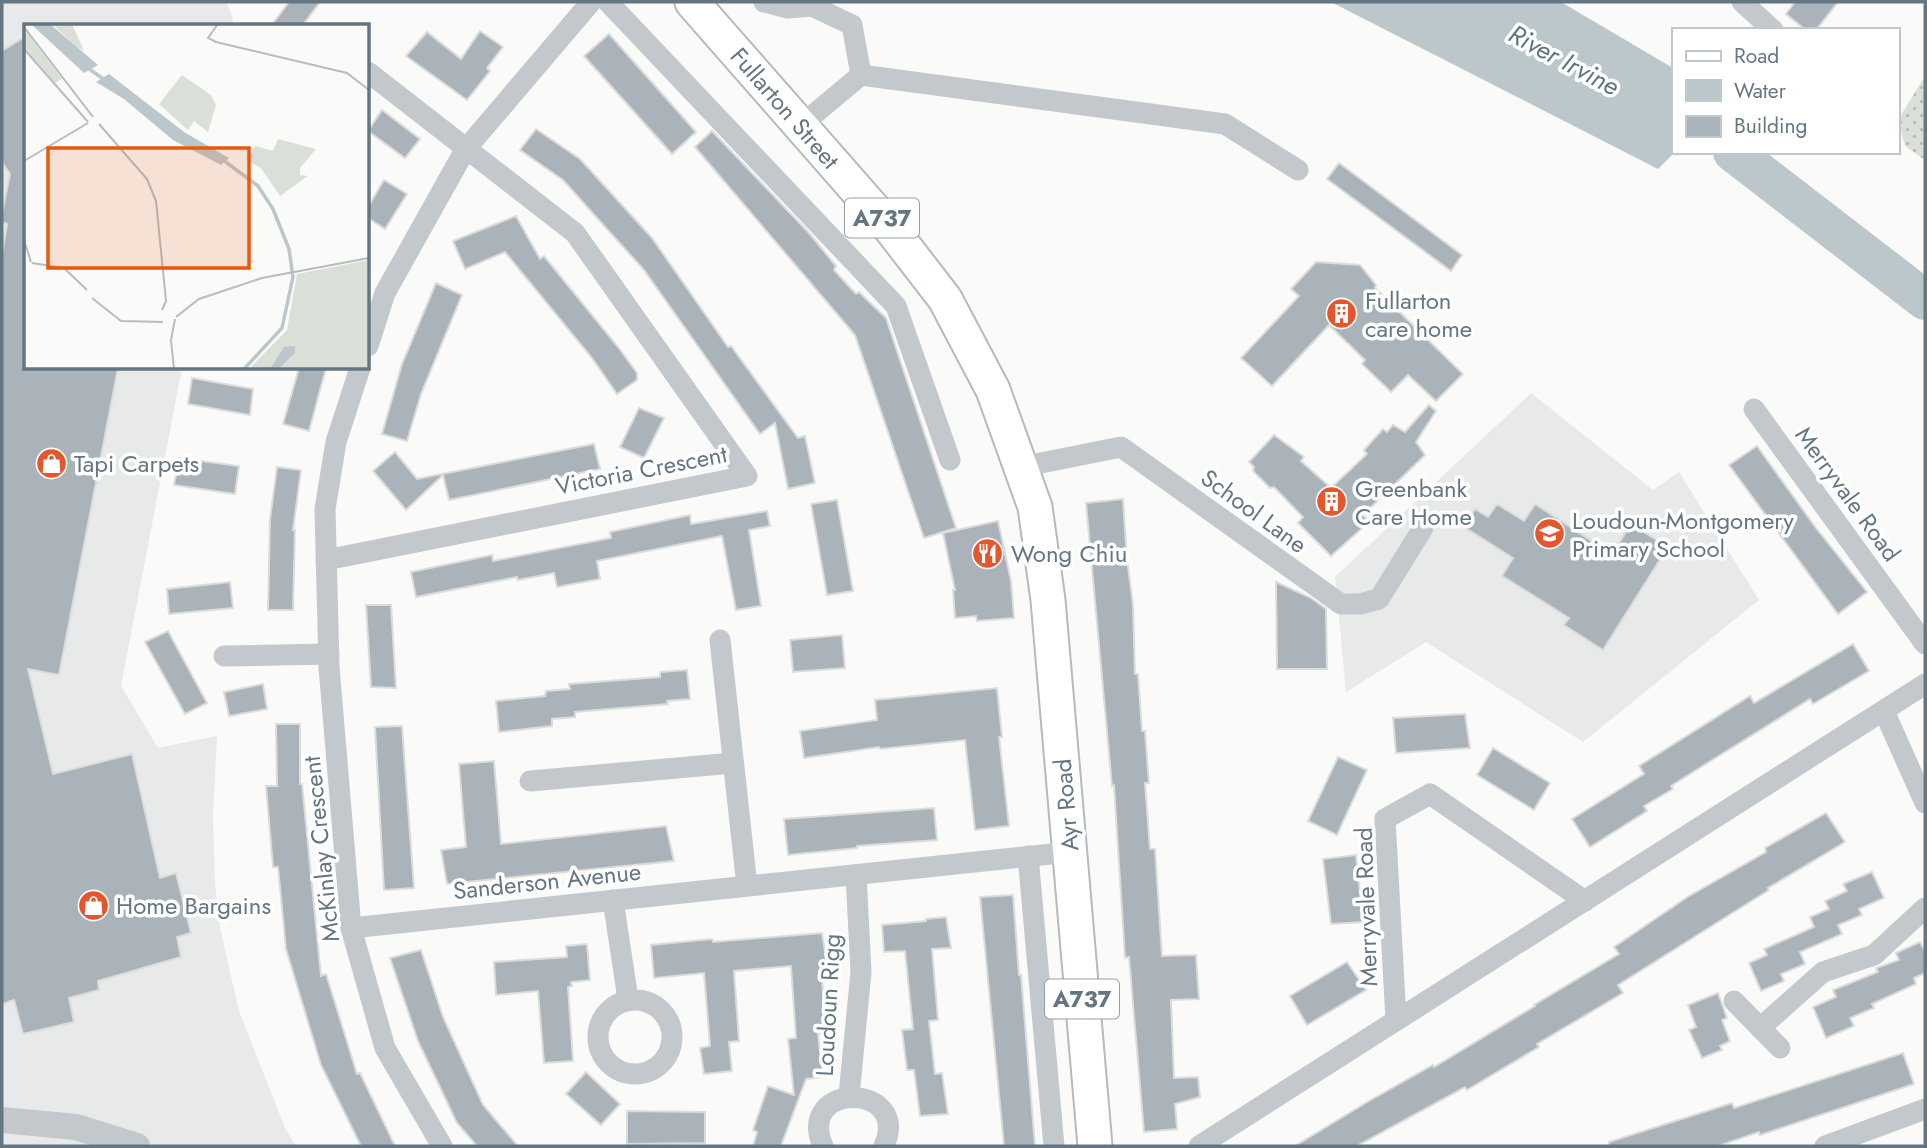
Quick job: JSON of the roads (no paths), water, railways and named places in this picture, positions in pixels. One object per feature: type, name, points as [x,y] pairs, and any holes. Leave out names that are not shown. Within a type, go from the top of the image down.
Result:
[{"type":"main road","name":"Fullarton Street","points":[[692,2],[891,229],[945,299],[993,390],[1021,467]]},
{"type":"main road","name":"Ayr Road","points":[[1021,467],[1035,507],[1048,600],[1095,1146]]},
{"type":"street","points":[[369,343],[385,293],[466,150],[591,2]]},
{"type":"street","points":[[608,2],[896,306],[950,460]]},
{"type":"street","points":[[764,2],[788,8],[811,6],[852,25],[861,75]]},
{"type":"street","points":[[1742,2],[1771,28]]},
{"type":"street","points":[[369,73],[466,150]]},
{"type":"street","points":[[800,126],[861,75],[1225,124],[1298,170]]},
{"type":"street","name":"Victoria Crescent","points":[[326,560],[747,476],[575,233],[466,150]]},
{"type":"street","name":"McKinlay Crescent","points":[[360,369],[336,442],[325,509],[329,654],[351,928],[385,1048],[442,1146]]},
{"type":"street","name":"Merryvale Road","points":[[1754,409],[1925,644]]},
{"type":"street","name":"School Lane","points":[[1021,467],[1121,447],[1341,604],[1360,604],[1378,599],[1423,528]]},
{"type":"street","points":[[720,640],[747,886]]},
{"type":"street","points":[[224,656],[329,654]]},
{"type":"street","name":"Merryvale Road","points":[[1199,1146],[1925,684]]},
{"type":"street","points":[[1884,711],[1925,803]]},
{"type":"street","points":[[530,781],[733,763]]},
{"type":"street","name":"Merryvale Road","points":[[1396,1020],[1385,819],[1430,794],[1585,901]]},
{"type":"street","name":"Sanderson Avenue","points":[[351,928],[1070,852]]},
{"type":"street","name":"Ayr Road","points":[[1028,856],[1054,1146]]},
{"type":"street","name":"Loudoun Rigg","points":[[849,1096],[861,972],[856,874]]},
{"type":"street","points":[[613,900],[628,999]]},
{"type":"street","points":[[1760,1028],[1823,972],[1874,955],[1925,908]]},
{"type":"street","points":[[1734,1001],[1780,1048]]},
{"type":"street","points":[[823,1146],[820,1122],[825,1111],[837,1100],[849,1096],[861,1097],[880,1108],[886,1118],[888,1133],[884,1146]]},
{"type":"street","points":[[1825,1146],[1925,1110]]},
{"type":"street","points":[[2,1120],[76,1128],[137,1146]]},
{"type":"water","points":[[1331,2],[1561,2],[1672,67],[1673,154],[1658,169]]},
{"type":"waterway","name":"River Irvine","points":[[1736,154],[1925,300]]},
{"type":"place","name":"Fullarton care home","points":[[1342,314]]},
{"type":"place","name":"Tapi Carpets","points":[[51,463]]},
{"type":"place","name":"Greenbank Care Home","points":[[1332,502]]},
{"type":"place","name":"Loudoun-Montgomery Primary School","points":[[1549,534]]},
{"type":"place","name":"Wong Chiu","points":[[988,553]]},
{"type":"place","name":"Home Bargains","points":[[93,905]]}]
